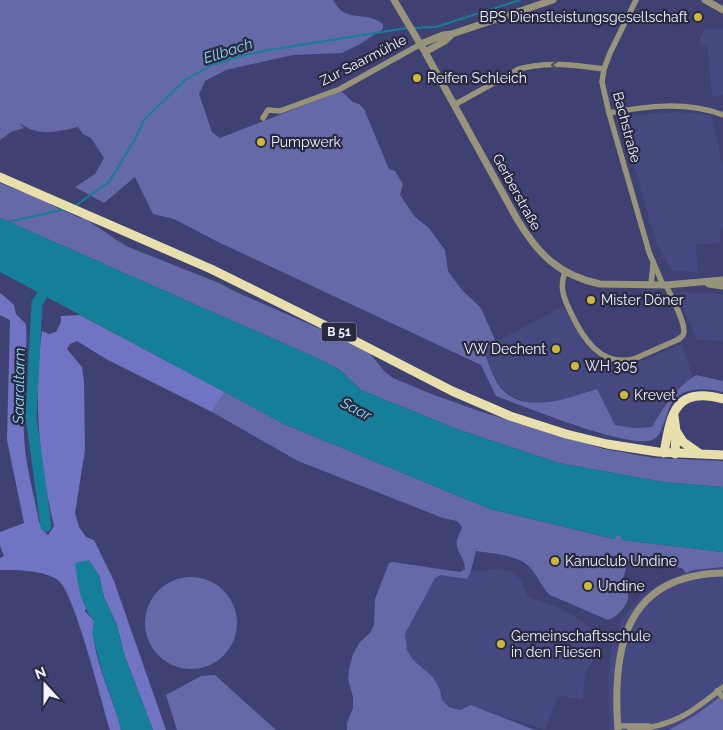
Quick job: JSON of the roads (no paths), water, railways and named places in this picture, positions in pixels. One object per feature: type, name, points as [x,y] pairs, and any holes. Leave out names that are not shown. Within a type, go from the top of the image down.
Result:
[{"type":"main road","name":"B 51","points":[[0,177],[163,247],[227,277],[479,404],[527,422],[607,444],[664,453],[723,456]]},
{"type":"main road","points":[[664,453],[670,422],[680,404],[688,398],[702,395],[723,400]]},
{"type":"main road","points":[[674,414],[676,431],[674,454]]},
{"type":"main road","points":[[676,431],[683,442],[700,454]]},
{"type":"street","name":"Gerberstraße","points":[[394,0],[421,44],[530,241],[541,254],[565,272],[582,280],[600,284],[664,285],[706,283]]},
{"type":"street","points":[[421,44],[443,35],[452,34],[553,0]]},
{"type":"street","name":"Bachstraße","points":[[565,272],[561,283],[562,293],[581,333],[588,344],[598,353],[614,359],[627,361],[683,336],[685,330],[683,322],[653,264],[609,113],[602,82],[604,69],[636,0]]},
{"type":"street","points":[[705,0],[723,10]]},
{"type":"street","points":[[425,52],[445,41],[452,34]]},
{"type":"street","name":"Zur Saarmühle","points":[[263,118],[268,110],[280,111],[340,89],[421,44]]},
{"type":"street","points":[[454,105],[519,69],[530,66],[560,65],[604,69]]},
{"type":"street","points":[[609,113],[637,108],[669,107],[705,109],[723,115]]},
{"type":"street","name":"Bachstraße","points":[[651,285],[653,264]]},
{"type":"street","points":[[706,283],[723,280]]},
{"type":"street","points":[[706,283],[723,286]]},
{"type":"street","points":[[651,727],[645,725],[618,728],[617,680],[619,657],[623,641],[635,615],[656,593],[667,586],[692,577],[723,573]]},
{"type":"street","points":[[633,730],[667,724],[686,715],[723,686]]},
{"type":"street","points":[[717,691],[723,697]]},
{"type":"water","name":"Saar","points":[[0,218],[319,359],[340,370],[361,390],[457,429],[559,463],[663,482],[723,487],[723,552],[621,540],[621,536],[616,535],[615,539],[490,509],[284,424],[0,272]]},
{"type":"water","points":[[89,560],[99,575],[104,597],[117,625],[124,654],[153,730],[121,730],[92,634],[94,621],[89,615],[79,587],[75,563]]},
{"type":"waterway","name":"Ellbach","points":[[412,28],[436,27],[520,0]]},
{"type":"waterway","name":"Ellbach","points":[[75,206],[109,182],[134,141],[144,120],[185,80],[212,65],[240,56],[269,50],[407,28]]},
{"type":"waterway","name":"Ellbach","points":[[7,222],[66,209]]},
{"type":"waterway","name":"Saaraltarm","points":[[46,526],[31,417],[37,303],[50,283]]},
{"type":"place","name":"BPS Dienstleistungsgesellschaft","points":[[698,17]]},
{"type":"place","name":"Reifen Schleich","points":[[417,78]]},
{"type":"place","name":"Pumpwerk","points":[[261,142]]},
{"type":"place","name":"Mister Döner","points":[[591,300]]},
{"type":"place","name":"VW Dechent","points":[[556,349]]},
{"type":"place","name":"WH 305","points":[[575,366]]},
{"type":"place","name":"Krevet","points":[[624,395]]},
{"type":"place","name":"Kanuclub Undine","points":[[555,561]]},
{"type":"place","name":"Undine","points":[[588,586]]},
{"type":"place","name":"Gemeinschaftsschule in den Fliesen","points":[[501,644]]}]
